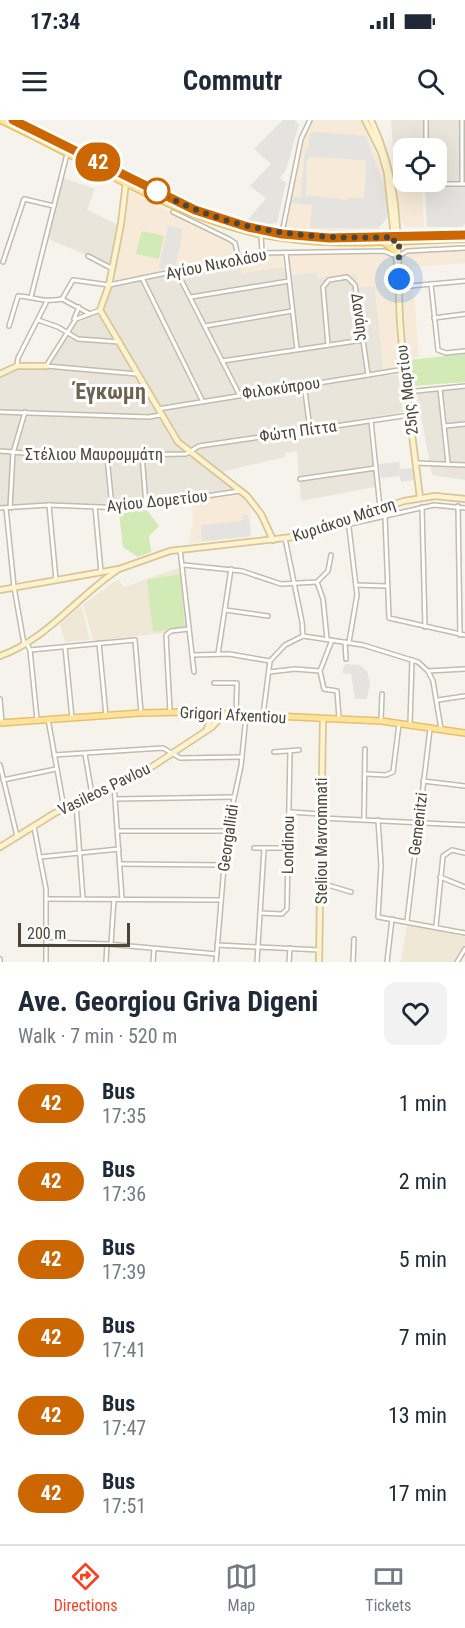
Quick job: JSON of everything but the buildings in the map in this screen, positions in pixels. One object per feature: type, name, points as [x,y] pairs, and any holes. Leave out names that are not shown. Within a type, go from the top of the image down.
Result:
[{"type":"main road","points":[[13,120],[195,210],[234,224],[297,236],[396,239],[465,237]]},
{"type":"main road","points":[[2,121],[193,214],[261,234],[312,241],[396,239]]},
{"type":"main road","points":[[382,241],[397,254]]},
{"type":"main road","name":"Grigori Afxentiou","points":[[1,723],[171,712],[381,721],[465,733]]},
{"type":"street","points":[[283,228],[301,139],[310,120]]},
{"type":"street","points":[[365,120],[381,152],[387,173],[396,239]]},
{"type":"street","points":[[371,120],[384,150],[393,180],[396,239]]},
{"type":"street","points":[[426,120],[426,138]]},
{"type":"street","points":[[447,184],[463,184],[462,120]]},
{"type":"street","points":[[31,297],[67,154]]},
{"type":"street","points":[[100,310],[109,285],[121,224],[126,182]]},
{"type":"street","points":[[3,262],[24,199],[54,206]]},
{"type":"street","points":[[173,212],[235,243],[238,257]]},
{"type":"street","points":[[261,234],[262,253]]},
{"type":"street","name":"25ης Μαρτίου","points":[[396,239],[407,392],[420,498]]},
{"type":"street","name":"Αγίου Νικολάου","points":[[62,299],[73,280],[109,285],[262,253],[384,251],[397,254],[407,251],[465,248]]},
{"type":"street","points":[[286,253],[297,349]]},
{"type":"street","points":[[87,256],[111,268]]},
{"type":"street","points":[[176,270],[239,394]]},
{"type":"street","points":[[142,278],[202,400]]},
{"type":"street","name":"Δανάης","points":[[328,345],[322,289],[326,281],[334,278],[347,278],[355,283],[368,375]]},
{"type":"street","points":[[191,297],[289,281]]},
{"type":"street","points":[[399,284],[465,281]]},
{"type":"street","points":[[431,284],[436,346],[439,351],[446,353],[465,351]]},
{"type":"street","points":[[9,326],[18,296],[46,302],[62,299],[88,313]]},
{"type":"street","points":[[17,366],[18,358],[46,302]]},
{"type":"street","points":[[46,366],[73,323],[79,307]]},
{"type":"street","points":[[73,323],[88,313],[100,310]]},
{"type":"street","points":[[100,310],[122,342],[160,415],[189,453],[241,491],[261,514],[273,540]]},
{"type":"street","points":[[206,326],[292,311]]},
{"type":"street","points":[[434,318],[465,314]]},
{"type":"street","points":[[38,320],[49,323],[78,339],[122,342]]},
{"type":"street","points":[[222,361],[363,340]]},
{"type":"street","points":[[0,374],[17,366],[46,366],[138,375]]},
{"type":"street","name":"Φιλοκύπρου","points":[[157,409],[405,369]]},
{"type":"street","points":[[304,384],[310,429]]},
{"type":"street","points":[[407,392],[465,386]]},
{"type":"street","points":[[440,389],[448,463]]},
{"type":"street","points":[[0,412],[25,411],[149,417],[160,415]]},
{"type":"street","points":[[25,411],[13,453],[8,508],[14,587],[26,645],[30,650],[37,720]]},
{"type":"street","name":"Φώτη Πίττα","points":[[189,453],[199,446],[410,415]]},
{"type":"street","points":[[371,421],[380,508]]},
{"type":"street","points":[[445,426],[465,424]]},
{"type":"street","name":"Στέλιου Μαυρομμάτη","points":[[0,451],[107,455],[189,453]]},
{"type":"street","points":[[142,454],[146,505]]},
{"type":"street","points":[[107,455],[112,508]]},
{"type":"street","points":[[416,463],[465,465]]},
{"type":"street","points":[[300,479],[375,468]]},
{"type":"street","name":"Αγίου Δομετίου","points":[[0,508],[49,506],[112,508],[241,491]]},
{"type":"street","name":"Κυριάκου Μάτση","points":[[0,590],[119,569],[180,549],[285,538],[349,522],[380,508],[420,498],[445,496],[465,499]]},
{"type":"street","points":[[49,506],[56,580]]},
{"type":"street","points":[[459,506],[460,635]]},
{"type":"street","points":[[346,659],[347,642],[356,610],[356,585],[349,522],[422,507],[459,506],[465,508]]},
{"type":"street","points":[[95,507],[101,572]]},
{"type":"street","points":[[422,507],[425,627]]},
{"type":"street","points":[[386,516],[389,618],[465,635]]},
{"type":"street","points":[[285,538],[303,636]]},
{"type":"street","points":[[180,549],[184,565],[194,672]]},
{"type":"street","points":[[184,565],[231,569],[252,573],[276,583],[293,584],[317,582],[328,571],[331,555]]},
{"type":"street","name":"Κυριάκου Μάτση","points":[[0,656],[26,645],[94,586],[119,569]]},
{"type":"street","points":[[219,654],[231,569]]},
{"type":"street","points":[[91,574],[96,577],[94,586]]},
{"type":"street","points":[[317,582],[323,599],[327,639]]},
{"type":"street","points":[[356,585],[387,586]]},
{"type":"street","points":[[225,610],[268,616]]},
{"type":"street","points":[[171,712],[166,634],[171,631],[189,629]]},
{"type":"street","points":[[263,717],[270,661],[285,645],[303,636],[347,642],[412,659],[428,671],[438,700],[441,729]]},
{"type":"street","points":[[30,650],[135,640],[141,713]]},
{"type":"street","points":[[332,640],[320,671],[322,687],[338,693],[339,719]]},
{"type":"street","points":[[99,643],[106,716]]},
{"type":"street","points":[[64,647],[72,718]]},
{"type":"street","points":[[192,655],[219,654],[270,661]]},
{"type":"street","points":[[410,724],[412,659]]},
{"type":"street","points":[[269,672],[295,669],[320,671]]},
{"type":"street","points":[[428,671],[465,669]]},
{"type":"street","points":[[214,683],[237,683],[236,715]]},
{"type":"street","points":[[381,721],[382,694]]},
{"type":"street","points":[[438,700],[465,696]]},
{"type":"street","points":[[0,699],[1,723]]},
{"type":"street","points":[[205,713],[209,719],[207,729]]},
{"type":"street","name":"Vasileos Pavlou","points":[[0,847],[64,808],[149,768],[207,729],[224,714]]},
{"type":"street","name":"Georgallidi","points":[[216,962],[227,831],[242,758],[246,716]]},
{"type":"street","name":"Steliou Mavrommati","points":[[319,962],[322,719]]},
{"type":"street","points":[[48,720],[64,808]]},
{"type":"street","points":[[366,774],[386,775],[393,772],[399,723]]},
{"type":"street","name":"Gemenitzi","points":[[407,921],[430,727]]},
{"type":"street","points":[[54,755],[163,748],[182,758],[242,758]]},
{"type":"street","points":[[364,819],[365,749]]},
{"type":"street","points":[[274,752],[299,750]]},
{"type":"street","name":"Londinou","points":[[260,913],[282,914],[287,909],[290,751]]},
{"type":"street","points":[[85,754],[92,795]]},
{"type":"street","points":[[0,765],[17,836]]},
{"type":"street","points":[[3,780],[56,769]]},
{"type":"street","points":[[423,781],[465,786]]},
{"type":"street","points":[[114,785],[122,899]]},
{"type":"street","points":[[116,799],[234,797]]},
{"type":"street","points":[[76,803],[83,899]]},
{"type":"street","points":[[289,812],[465,825]]},
{"type":"street","points":[[378,820],[381,866],[376,911],[380,918],[436,926],[465,933]]},
{"type":"street","points":[[33,825],[46,899],[46,962]]},
{"type":"street","points":[[118,831],[227,831]]},
{"type":"street","points":[[254,848],[288,848]]},
{"type":"street","points":[[40,857],[119,849]]},
{"type":"street","points":[[257,962],[264,849]]},
{"type":"street","points":[[436,926],[443,854],[452,850],[465,853]]},
{"type":"street","points":[[120,864],[224,865]]},
{"type":"street","points":[[440,877],[465,887]]},
{"type":"street","points":[[321,882],[351,892]]},
{"type":"street","points":[[46,899],[221,900]]},
{"type":"street","points":[[106,962],[114,899]]},
{"type":"street","points":[[387,962],[392,919]]},
{"type":"street","points":[[353,962],[354,939]]},
{"type":"street","points":[[47,942],[109,944],[217,954]]},
{"type":"street","points":[[217,945],[320,950]]},
{"type":"street","points":[[153,962],[154,948]]},
{"type":"street","points":[[289,962],[290,948]]},
{"type":"street","points":[[458,962],[465,949]]},
{"type":"shaded area","points":[[283,120],[294,120],[299,124],[286,170],[280,178],[286,183],[277,223],[257,225],[247,221],[266,198],[250,186],[271,164],[254,149]]},
{"type":"shaded area","points":[[313,120],[361,120],[377,155],[389,198],[387,219],[378,229],[333,231],[285,227],[300,147]]},
{"type":"shaded area","points":[[391,120],[465,120],[465,189],[447,189],[447,138],[393,138],[393,149]]},
{"type":"shaded area","points":[[317,132],[366,136],[388,198],[387,218],[378,228],[310,228],[312,205],[291,203],[293,197],[301,197],[305,150],[308,149],[310,134]],"holes":[[[311,157],[366,162],[364,198],[348,198],[347,200],[306,195],[307,159]]]},
{"type":"shaded area","points":[[63,178],[95,189],[87,210],[119,225],[111,265],[48,239]]},
{"type":"shaded area","points":[[465,189],[465,224],[462,227],[427,227],[425,192]]},
{"type":"shaded area","points":[[129,191],[233,244],[235,255],[111,282]]},
{"type":"shaded area","points":[[398,192],[422,192],[424,227],[406,227],[400,219]]},
{"type":"shaded area","points":[[168,226],[182,229],[180,248],[175,265],[161,269],[159,267]]},
{"type":"shaded area","points":[[465,250],[465,263],[412,267],[419,357],[405,358],[405,368],[384,370],[375,286],[357,288],[356,274],[318,278],[316,272],[290,275],[288,257],[291,255]]},
{"type":"shaded area","points":[[278,255],[282,258],[283,267],[242,273],[240,259]]},
{"type":"shaded area","points":[[240,259],[242,273],[283,267],[290,275],[317,272],[318,278],[356,274],[375,286],[384,376],[398,374],[403,412],[368,418],[375,487],[301,501],[297,451],[285,453],[285,457],[217,473],[239,490],[120,506],[48,504],[0,507],[0,377],[18,368],[51,364],[76,320],[102,310],[110,286]]},
{"type":"shaded area","points":[[465,387],[465,480],[432,475],[417,394]]},
{"type":"shaded area","points":[[399,462],[400,469],[414,468],[415,480],[401,482],[400,476],[381,478],[379,464]]},
{"type":"shaded area","points":[[239,494],[250,503],[251,537],[189,543],[193,519],[191,500]]},
{"type":"shaded area","points":[[243,515],[248,515],[251,536],[202,541],[201,525],[243,521]]},
{"type":"shaded area","points":[[181,567],[186,628],[170,629],[164,633],[93,641],[83,604],[118,579],[124,587]]},
{"type":"shaded area","points":[[81,605],[90,640],[65,642],[60,624]]},
{"type":"shaded area","points":[[345,664],[359,665],[367,671],[370,683],[367,699],[355,699],[351,674],[342,673]]},
{"type":"shaded area","points":[[407,924],[465,937],[465,944],[455,962],[401,962]]},
{"type":"green space","points":[[142,231],[164,236],[159,259],[136,254]]},
{"type":"green space","points":[[465,354],[465,382],[412,386],[408,360]]},
{"type":"green space","points":[[147,510],[159,526],[149,536],[151,552],[138,557],[123,547],[119,513]]},
{"type":"green space","points":[[180,574],[185,627],[153,632],[147,580]]},
{"type":"bus line","name":"42","points":[[13,120],[195,210],[248,227],[282,234],[329,238],[465,235]]},
{"type":"district","name":"Έγκωμη","points":[[110,391]]},
{"type":"route","points":[[157,191],[202,213],[262,231],[329,238],[394,237],[394,241],[399,241],[399,279]]}]
